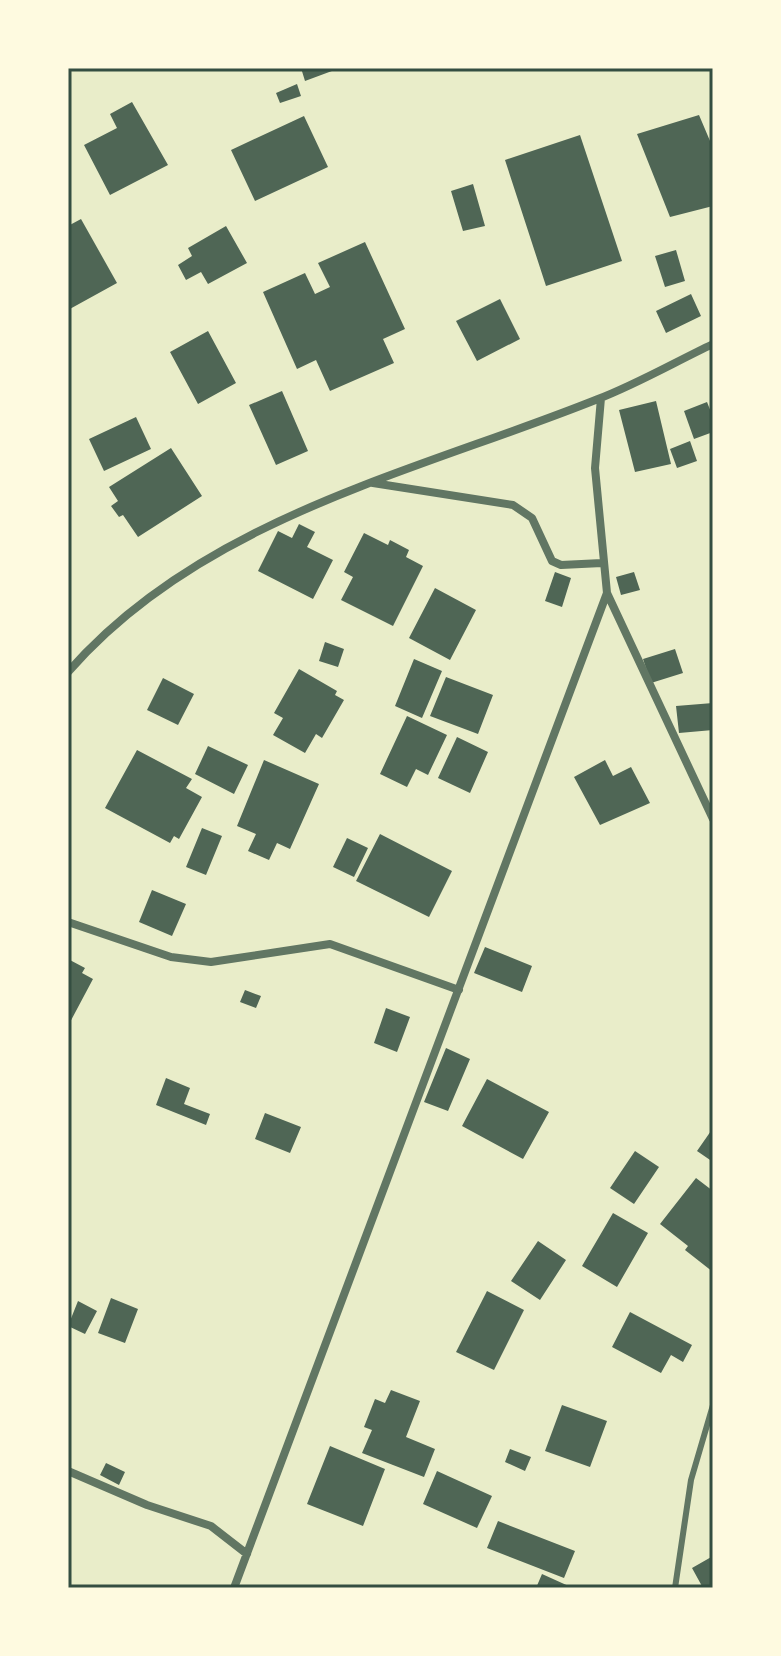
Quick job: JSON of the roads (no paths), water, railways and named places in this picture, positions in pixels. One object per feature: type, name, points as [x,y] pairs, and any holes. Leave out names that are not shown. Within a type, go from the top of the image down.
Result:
[{"type":"street","points":[[68,672],[90,647],[171,583],[246,536],[372,483],[601,398],[713,344]]},
{"type":"street","points":[[601,398],[595,468],[607,593],[713,819]]},
{"type":"street","points":[[372,483],[513,505],[532,518],[545,554],[552,561],[561,565],[602,563]]},
{"type":"street","points":[[234,1588],[607,593]]},
{"type":"street","points":[[68,922],[171,957],[211,962],[330,944],[459,990]]},
{"type":"street","points":[[68,1471],[147,1505],[211,1526],[247,1554]]},
{"type":"lane","points":[[675,1588],[691,1480],[713,1405]]}]
